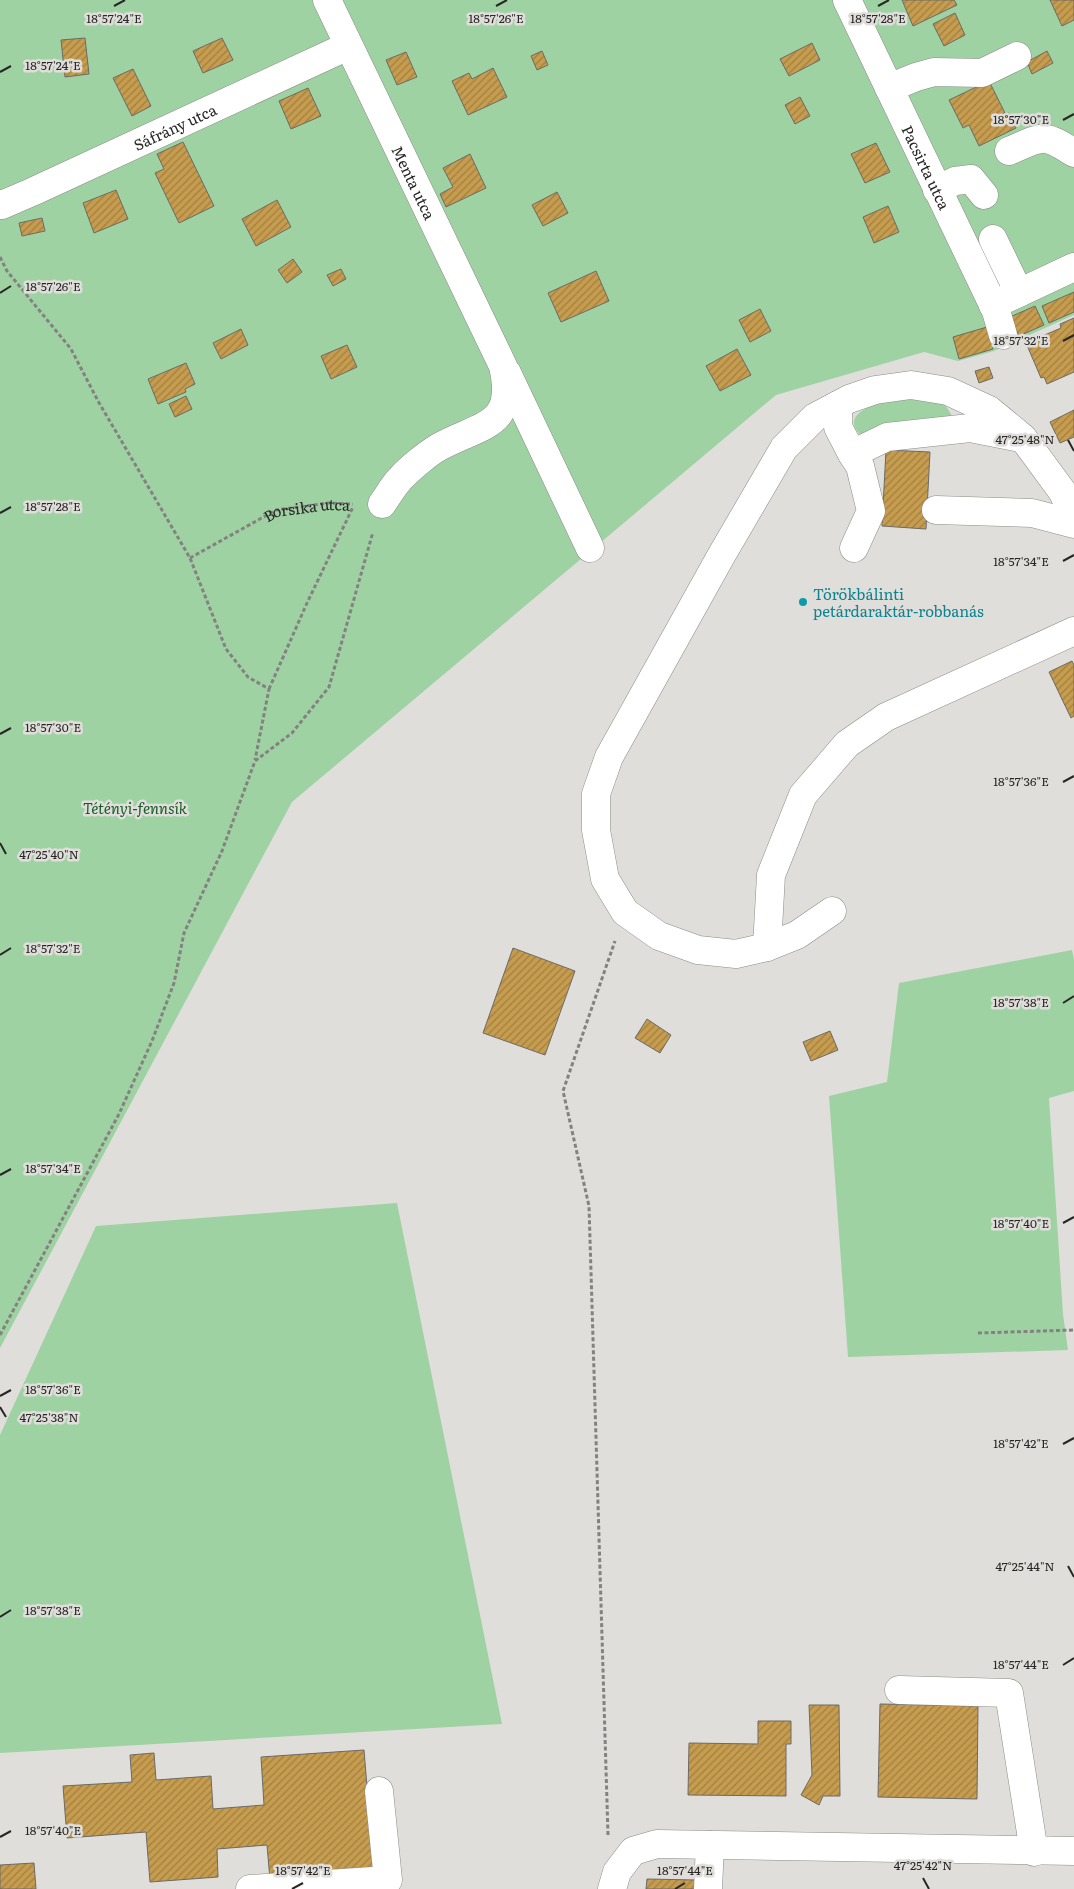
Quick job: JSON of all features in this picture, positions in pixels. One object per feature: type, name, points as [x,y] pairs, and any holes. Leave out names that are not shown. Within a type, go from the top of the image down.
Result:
[{"type":"street","name":"Menta utca","points":[[327,0],[590,548]]},
{"type":"street","name":"Pacsirta utca","points":[[847,0],[993,305],[1003,335]]},
{"type":"street","name":"Sáfrány utca","points":[[1,204],[348,46]]},
{"type":"street","points":[[889,88],[934,72],[982,73],[1018,56]]},
{"type":"street","points":[[1009,150],[1041,137],[1057,142],[1074,153]]},
{"type":"street","points":[[937,190],[955,181],[971,179],[984,196]]},
{"type":"street","points":[[994,239],[1019,293]]},
{"type":"street","points":[[993,305],[1074,267]]},
{"type":"street","name":"Menta utca","points":[[382,504],[399,479],[437,448],[490,424],[503,410],[506,380],[503,366]]},
{"type":"street","points":[[832,911],[797,935],[768,947],[736,954],[698,950],[659,936],[626,912],[606,879],[596,830],[596,794],[609,757],[784,448],[815,417],[838,405],[875,390],[911,385],[948,391],[989,410],[1023,438],[1062,491],[1074,515]]},
{"type":"street","points":[[838,405],[838,427],[860,466],[871,512],[854,548]]},
{"type":"street","points":[[852,454],[887,437],[970,428],[1023,438]]},
{"type":"street","points":[[936,510],[1032,514],[1074,524]]},
{"type":"street","points":[[768,947],[771,875],[778,857],[803,795],[847,744],[886,717],[1074,631]]},
{"type":"street","points":[[899,1690],[1009,1693],[1034,1852]]},
{"type":"street","points":[[250,1889],[388,1880],[379,1791]]},
{"type":"street","points":[[615,1880],[633,1851],[657,1844],[1034,1852],[1074,1851]]},
{"type":"street","points":[[708,1889],[710,1845]]},
{"type":"path","points":[[0,257],[7,271],[71,349],[98,401],[190,558],[226,649],[248,677],[269,689],[255,761],[222,851],[184,934],[174,983],[152,1041],[119,1114],[0,1335]]},
{"type":"path","name":"Borsika utca","points":[[190,558],[276,510],[328,503],[354,504],[269,689]]},
{"type":"path","points":[[255,761],[292,733],[329,687],[382,504]]},
{"type":"path","points":[[615,1880],[608,1839],[589,1206],[563,1091],[626,912]]},
{"type":"path","points":[[978,1334],[1074,1330]]},
{"type":"green space","name":"Tétényi-fennsík","points":[[0,0],[1074,0],[1074,315],[994,351],[958,361],[924,352],[776,395],[292,802],[0,1348]]},
{"type":"green space","points":[[906,396],[927,398],[940,402],[949,410],[952,417],[897,422],[863,437],[855,428],[854,420],[858,414],[867,408]]},
{"type":"green space","points":[[1072,950],[1074,959],[1074,1091],[1049,1098],[1063,1314],[1068,1350],[848,1357],[829,1096],[887,1082],[899,983]]},
{"type":"green space","points":[[397,1203],[502,1724],[0,1753],[0,1435],[96,1226]]},
{"type":"building","points":[[902,0],[954,0],[957,5],[913,26]]},
{"type":"building","points":[[1050,0],[1074,0],[1074,20],[1062,26]]},
{"type":"building","points":[[955,13],[965,35],[944,46],[933,24]]},
{"type":"building","points":[[85,38],[89,74],[65,77],[61,40]]},
{"type":"building","points":[[222,38],[233,60],[203,73],[193,51]]},
{"type":"building","points":[[812,43],[820,60],[789,76],[780,59]]},
{"type":"building","points":[[542,51],[548,65],[537,70],[531,56]]},
{"type":"building","points":[[1047,51],[1053,63],[1032,74],[1027,62]]},
{"type":"building","points":[[406,52],[417,77],[397,85],[386,60]]},
{"type":"building","points":[[493,68],[507,97],[468,115],[452,81],[469,73],[472,79]]},
{"type":"building","points":[[133,69],[151,106],[132,116],[113,78]]},
{"type":"building","points":[[989,81],[1005,113],[998,117],[1009,113],[1016,128],[979,146],[969,125],[963,128],[949,100]]},
{"type":"building","points":[[308,88],[321,116],[291,129],[279,101]]},
{"type":"building","points":[[800,97],[810,116],[795,124],[785,105]]},
{"type":"building","points":[[183,142],[214,206],[179,223],[155,173],[164,169],[157,154]]},
{"type":"building","points":[[876,143],[890,172],[865,183],[851,154]]},
{"type":"building","points":[[470,154],[486,188],[446,207],[440,194],[453,187],[443,168]]},
{"type":"building","points":[[116,190],[128,219],[94,233],[83,203]]},
{"type":"building","points":[[557,192],[568,213],[543,226],[532,205]]},
{"type":"building","points":[[277,200],[291,227],[256,246],[242,219]]},
{"type":"building","points":[[888,206],[899,232],[874,243],[863,217]]},
{"type":"building","points":[[42,218],[45,231],[22,236],[19,223]]},
{"type":"building","points":[[293,259],[302,272],[287,283],[278,270]]},
{"type":"building","points":[[341,269],[346,279],[333,286],[327,275]]},
{"type":"building","points":[[596,271],[609,301],[561,322],[548,293]]},
{"type":"building","points":[[1074,292],[1074,312],[1049,323],[1042,306]]},
{"type":"building","points":[[1035,306],[1044,325],[1019,336],[1010,317]]},
{"type":"building","points":[[760,309],[771,331],[750,342],[739,320]]},
{"type":"building","points":[[1074,318],[1074,372],[1047,384],[1044,377],[1041,378],[1026,343],[1061,328],[1060,324]]},
{"type":"building","points":[[987,327],[993,349],[959,359],[953,337]]},
{"type":"building","points":[[241,329],[248,345],[221,359],[213,343]]},
{"type":"building","points":[[347,345],[357,367],[331,379],[321,356]]},
{"type":"building","points":[[737,349],[751,375],[720,391],[706,366]]},
{"type":"building","points":[[186,363],[195,384],[185,389],[186,392],[158,404],[148,379]]},
{"type":"building","points":[[989,367],[993,378],[979,383],[975,371]]},
{"type":"building","points":[[186,396],[192,409],[175,417],[169,404]]},
{"type":"building","points":[[1074,410],[1074,437],[1060,443],[1050,422]]},
{"type":"building","points":[[886,450],[930,452],[926,529],[882,526]]},
{"type":"building","points":[[1072,661],[1074,665],[1074,716],[1071,718],[1049,672]]},
{"type":"building","points":[[513,948],[575,971],[545,1055],[483,1033]]},
{"type":"building","points":[[647,1019],[671,1035],[660,1053],[635,1038]]},
{"type":"building","points":[[830,1031],[838,1050],[811,1061],[803,1042]]},
{"type":"building","points":[[880,1704],[978,1706],[977,1799],[878,1797]]},
{"type":"building","points":[[809,1705],[839,1705],[840,1796],[823,1796],[819,1805],[801,1795],[812,1775]]},
{"type":"building","points":[[758,1721],[791,1721],[791,1744],[786,1744],[786,1796],[688,1795],[689,1743],[758,1744]]},
{"type":"building","points":[[364,1750],[374,1873],[270,1880],[267,1845],[217,1849],[218,1877],[150,1882],[146,1832],[67,1838],[63,1786],[132,1782],[130,1755],[154,1753],[156,1780],[211,1776],[213,1809],[264,1805],[261,1757]]},
{"type":"building","points":[[34,1863],[36,1889],[0,1889],[0,1865]]},
{"type":"building","points":[[647,1879],[697,1880],[697,1889],[646,1889]]},
{"type":"place","name":"Törökbálinti petárdaraktár-robbanás","points":[[803,602]]}]
